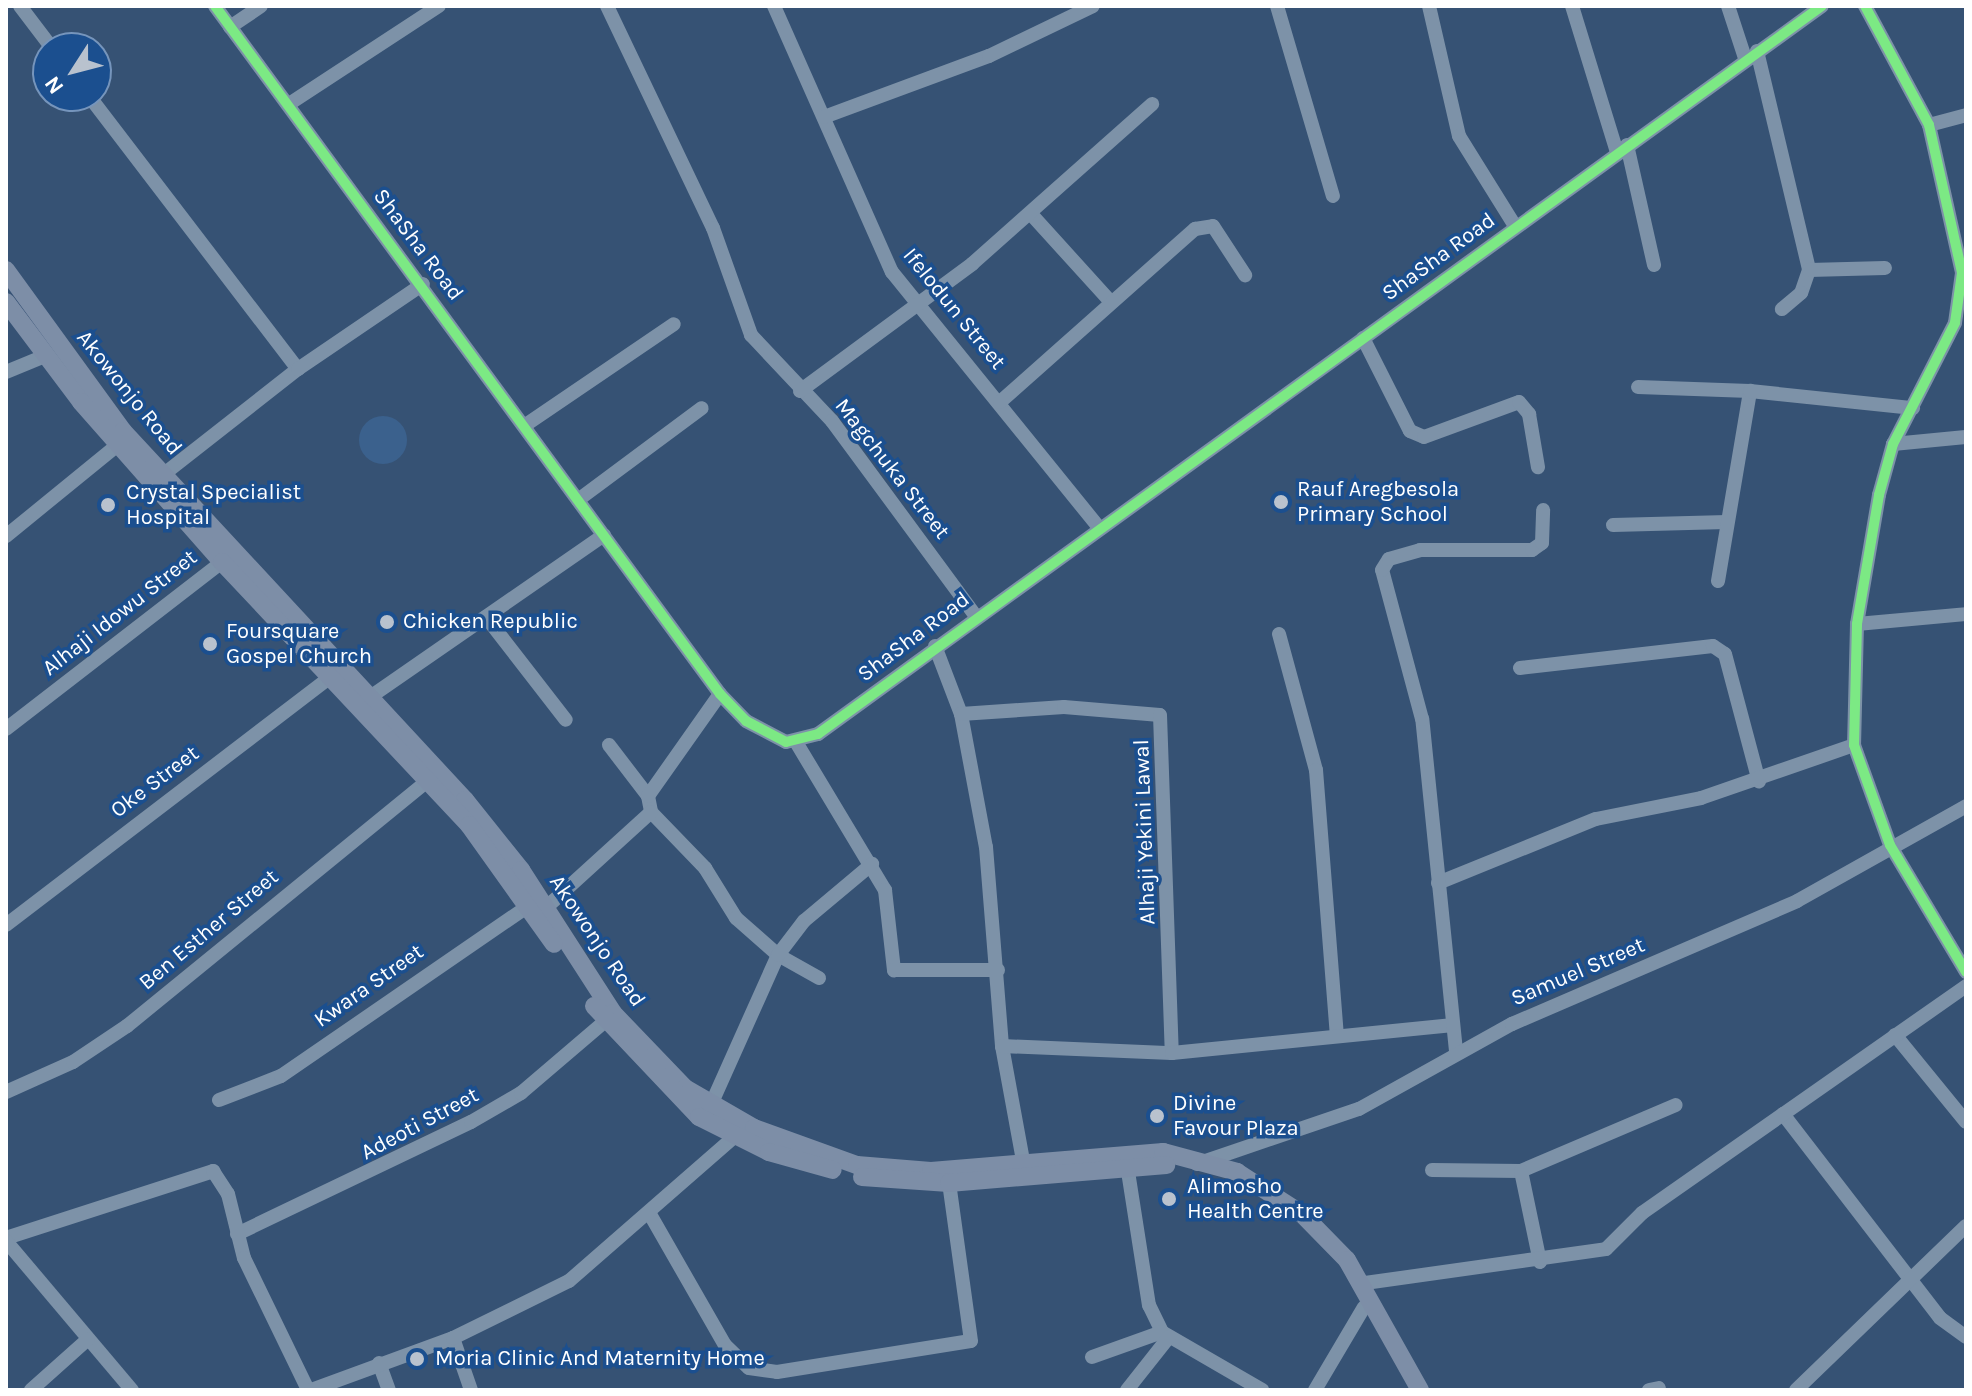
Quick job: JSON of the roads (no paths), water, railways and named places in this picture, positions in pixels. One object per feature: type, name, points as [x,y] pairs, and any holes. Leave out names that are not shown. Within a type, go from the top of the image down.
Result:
[{"type":"main road","name":"Akowonjo Road","points":[[6,270],[43,343],[119,444],[222,562],[324,656],[373,695],[539,907],[613,1013],[710,1107],[857,1165],[931,1171],[1197,1163],[1230,1179],[1294,1219],[1331,1255],[1364,1307],[1409,1390]]},
{"type":"main road","name":"Akowonjo Road","points":[[6,302],[164,474],[324,656],[332,676],[539,907],[604,1022],[690,1109],[734,1137],[855,1176],[949,1183],[1128,1152],[1237,1172],[1302,1214],[1365,1283],[1420,1390]]},
{"type":"street","points":[[20,6],[40,32]]},
{"type":"street","name":"ShaSha Road","points":[[215,6],[423,284],[720,694],[761,732],[796,742],[818,734],[1751,54],[1822,6]]},
{"type":"street","points":[[230,27],[261,6]]},
{"type":"street","points":[[289,104],[439,6]]},
{"type":"street","name":"Magchuka Street","points":[[607,6],[713,228],[751,335],[800,391],[832,421],[976,616]]},
{"type":"street","name":"Ifelodun Street","points":[[774,6],[887,264],[1099,528]]},
{"type":"street","points":[[824,117],[989,56],[1093,6]]},
{"type":"street","points":[[1277,6],[1333,196]]},
{"type":"street","points":[[1429,6],[1459,136],[1515,226]]},
{"type":"street","points":[[1572,6],[1622,149],[1654,265]]},
{"type":"street","points":[[1728,6],[1751,54],[1809,270],[1801,293],[1782,309]]},
{"type":"street","points":[[1865,6],[1929,125],[1964,272],[1955,323],[1893,444],[1857,624],[1854,745],[1890,845],[1966,972]]},
{"type":"street","points":[[800,391],[919,305],[1031,214],[1152,104]]},
{"type":"street","points":[[101,112],[298,369]]},
{"type":"street","points":[[1929,125],[1966,115]]},
{"type":"street","points":[[1031,214],[1110,301]]},
{"type":"street","points":[[1000,402],[1110,301],[1205,225],[1245,275]]},
{"type":"street","points":[[1809,270],[1885,268]]},
{"type":"street","points":[[164,474],[298,369],[423,284]]},
{"type":"street","points":[[524,426],[674,324]]},
{"type":"street","points":[[1363,338],[1410,431],[1424,437],[1519,402],[1529,414],[1538,467]]},
{"type":"street","points":[[6,372],[43,343]]},
{"type":"street","points":[[1638,387],[1750,391],[1913,408]]},
{"type":"street","points":[[1718,581],[1750,391]]},
{"type":"street","points":[[578,500],[702,408]]},
{"type":"street","points":[[1893,444],[1966,437]]},
{"type":"street","points":[[6,536],[119,444]]},
{"type":"street","points":[[1456,1051],[1422,719],[1386,607],[1382,570],[1389,559],[1420,550],[1532,550],[1542,543],[1543,510]]},
{"type":"street","points":[[1613,525],[1727,522]]},
{"type":"street","points":[[373,695],[604,535]]},
{"type":"street","name":"Alhaji Idowu Street","points":[[6,729],[222,562]]},
{"type":"street","points":[[1857,624],[1966,614]]},
{"type":"street","points":[[486,617],[566,720]]},
{"type":"street","points":[[1279,634],[1316,770],[1337,1034]]},
{"type":"street","points":[[935,646],[961,714],[986,847],[1002,1046],[1025,1169]]},
{"type":"street","points":[[1520,668],[1713,646],[1725,654],[1759,782]]},
{"type":"street","name":"Oke Street","points":[[6,925],[332,676]]},
{"type":"street","points":[[648,796],[720,694]]},
{"type":"street","name":"Alhaji Yekini Lawal","points":[[961,714],[1064,707],[1160,715],[1172,1053]]},
{"type":"street","points":[[796,742],[885,890],[894,970],[998,970]]},
{"type":"street","points":[[609,745],[648,796],[651,812],[705,868],[736,918],[778,955],[819,978]]},
{"type":"street","points":[[1438,883],[1596,819],[1759,782],[1854,745]]},
{"type":"street","name":"Ben Esther Street","points":[[6,1092],[73,1062],[127,1026],[427,781]]},
{"type":"street","name":"Samuel Street","points":[[1197,1163],[1359,1109],[1456,1051],[1797,901],[1890,845],[1966,806]]},
{"type":"street","name":"Kwara Street","points":[[219,1100],[281,1076],[539,907],[651,812]]},
{"type":"street","points":[[710,1107],[778,955],[804,921],[872,864]]},
{"type":"street","points":[[1365,1283],[1540,1262],[1606,1249],[1642,1213],[1966,986]]},
{"type":"street","name":"Adeoti Street","points":[[237,1234],[352,1185],[484,1115],[604,1022]]},
{"type":"street","points":[[1002,1046],[1172,1053],[1337,1034],[1451,1025]]},
{"type":"street","points":[[1895,1035],[1966,1122]]},
{"type":"street","points":[[1432,1170],[1521,1171],[1676,1105]]},
{"type":"street","points":[[1783,1114],[1940,1318],[1966,1337]]},
{"type":"street","points":[[132,1390],[6,1239],[213,1171],[224,1184],[237,1234],[310,1390],[453,1338],[569,1281],[651,1216],[734,1137]]},
{"type":"street","points":[[1127,1165],[1149,1305],[1165,1335],[1262,1390]]},
{"type":"street","points":[[1521,1171],[1540,1262]]},
{"type":"street","points":[[651,1216],[725,1345],[749,1368],[777,1372],[971,1341],[949,1183]]},
{"type":"street","points":[[1796,1390],[1909,1277],[1966,1226]]},
{"type":"street","points":[[1315,1390],[1364,1307]]},
{"type":"street","points":[[1092,1357],[1165,1335]]},
{"type":"street","points":[[1127,1390],[1165,1335]]},
{"type":"street","points":[[453,1338],[471,1390]]},
{"type":"street","points":[[31,1390],[88,1339]]},
{"type":"street","points":[[379,1363],[389,1390]]},
{"type":"water","points":[[383,416],[400,423],[407,440],[400,457],[383,464],[366,457],[359,440],[366,423]]},
{"type":"place","name":"Rauf Aregbesola Primary School","points":[[1281,502]]},
{"type":"place","name":"Crystal Specialist Hospital","points":[[108,505]]},
{"type":"place","name":"Chicken Republic","points":[[387,622]]},
{"type":"place","name":"Foursquare Gospel Church","points":[[210,644]]},
{"type":"place","name":"Divine Favour Plaza","points":[[1157,1116]]},
{"type":"place","name":"Alimosho Health Centre","points":[[1169,1199]]},
{"type":"place","name":"Moria Clinic And Maternity Home","points":[[417,1359]]}]
